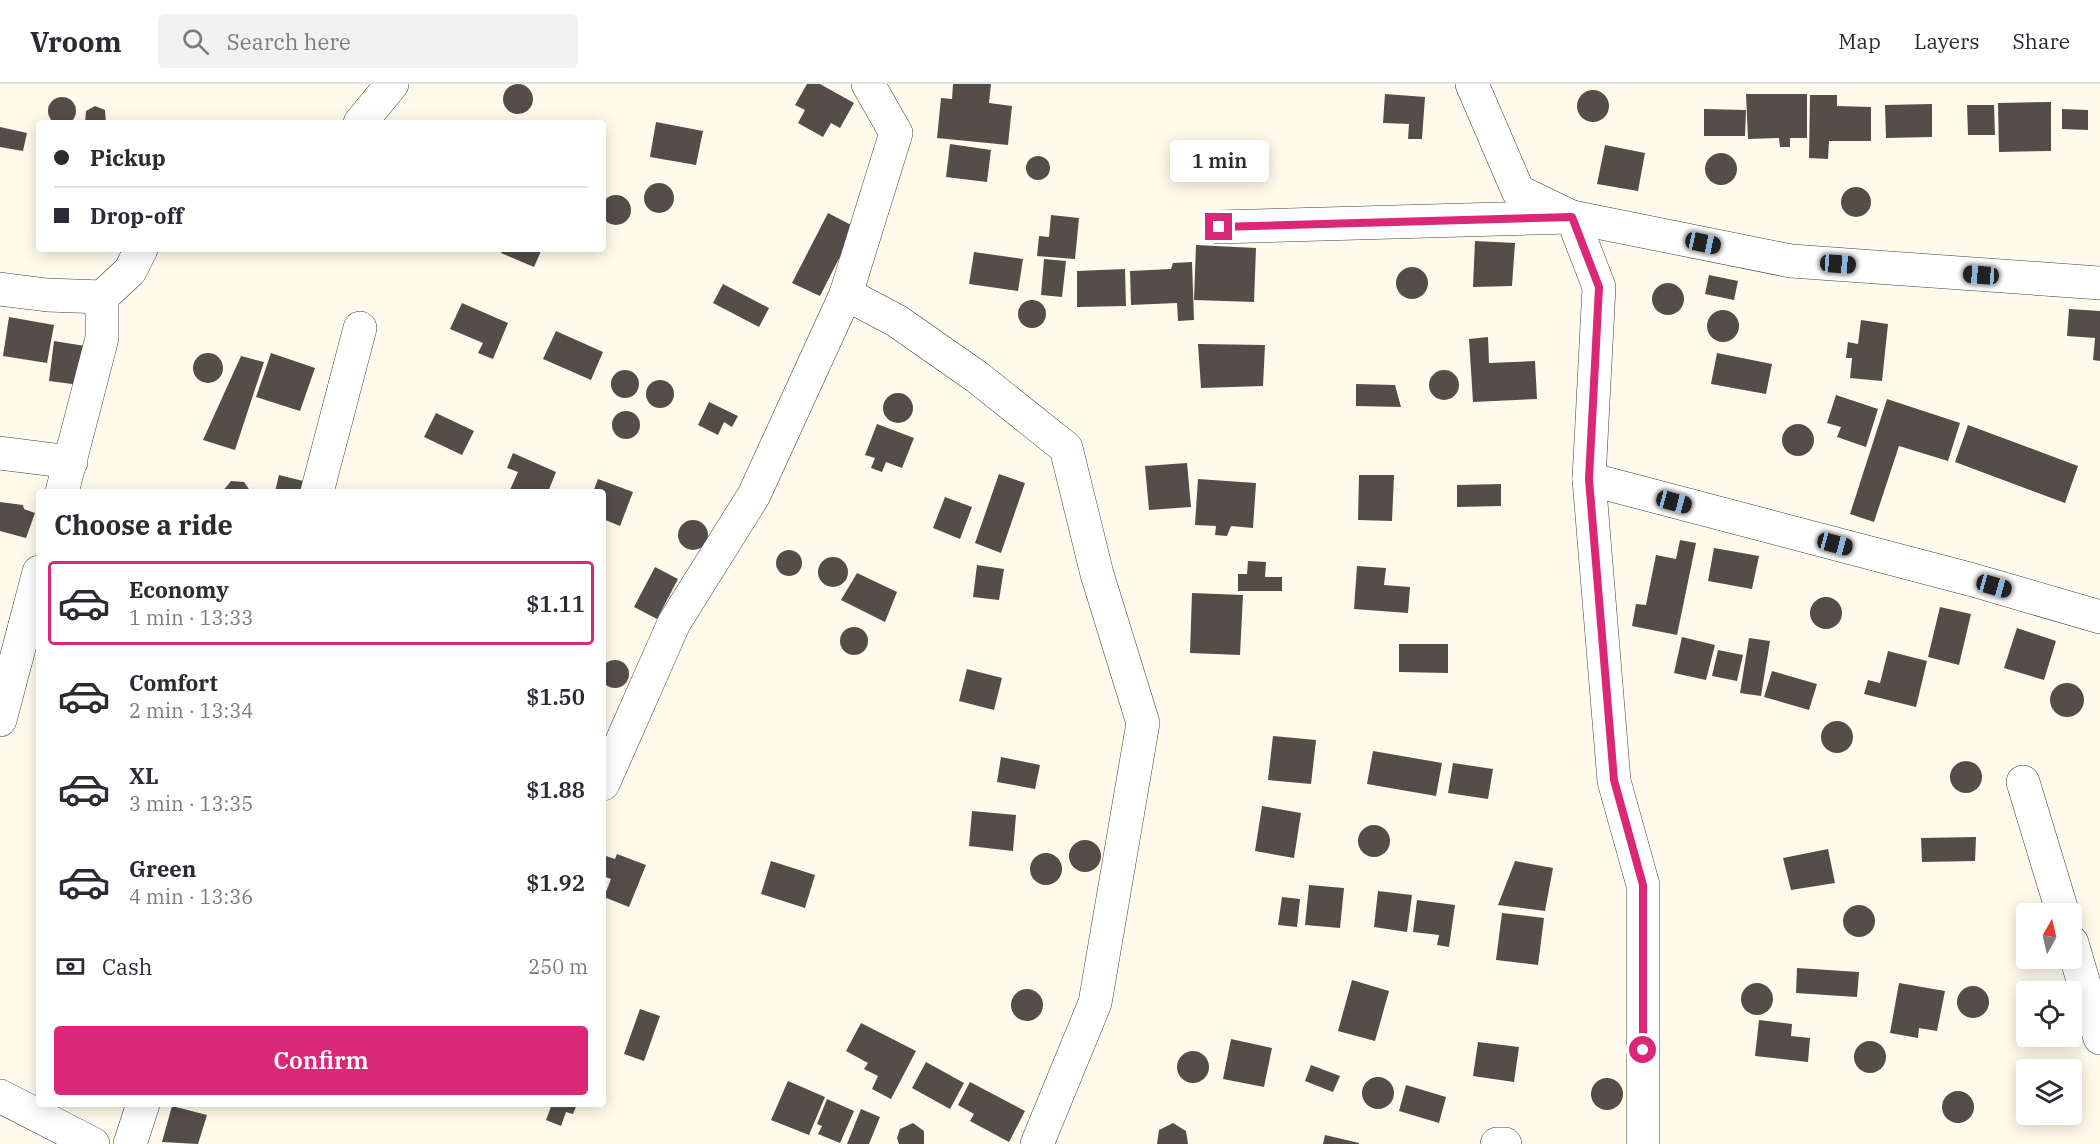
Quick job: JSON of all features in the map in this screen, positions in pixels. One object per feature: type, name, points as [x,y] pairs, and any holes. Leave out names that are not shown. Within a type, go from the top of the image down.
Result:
[{"type":"street","points":[[362,120],[392,84]]},
{"type":"street","points":[[606,777],[674,623],[754,495],[846,294],[896,133],[868,84]]},
{"type":"street","points":[[1472,84],[1518,191],[1572,217],[1599,287],[1589,479],[1614,780],[1643,885],[1643,1144]]},
{"type":"street","points":[[1219,227],[1572,217],[1791,261],[2100,283]]},
{"type":"street","points":[[0,453],[66,477],[102,338],[102,297],[130,271],[140,252]]},
{"type":"street","points":[[0,289],[102,297]]},
{"type":"street","points":[[846,294],[897,321],[977,377],[1066,448],[1097,574],[1143,723],[1095,1004],[1037,1144]]},
{"type":"street","points":[[318,489],[360,328]]},
{"type":"street","points":[[1589,479],[1973,580],[2100,616]]},
{"type":"street","points":[[0,720],[36,583]]},
{"type":"street","points":[[2024,782],[2060,903]]},
{"type":"street","points":[[2080,969],[2100,1038]]},
{"type":"street","points":[[0,1096],[93,1144]]},
{"type":"street","points":[[130,1144],[142,1107]]},
{"type":"street","points":[[1497,1144],[1505,1144]]},
{"type":"building","points":[[518,84],[529,88],[533,99],[529,110],[518,114],[507,110],[503,99],[507,88]]},
{"type":"building","points":[[807,84],[820,84],[854,103],[840,128],[831,123],[823,137],[798,123],[805,110],[795,105]]},
{"type":"building","points":[[953,84],[991,84],[989,103],[1012,106],[1008,145],[937,138],[941,98],[952,99]]},
{"type":"building","points":[[1593,90],[1604,95],[1609,106],[1604,117],[1593,122],[1582,117],[1577,106],[1582,95]]},
{"type":"building","points":[[1385,94],[1425,97],[1422,139],[1408,139],[1409,124],[1383,123]]},
{"type":"building","points":[[1746,94],[1807,94],[1807,138],[1790,138],[1790,147],[1780,147],[1779,138],[1748,139]]},
{"type":"building","points":[[1810,95],[1837,95],[1837,106],[1871,107],[1871,141],[1829,141],[1828,159],[1809,158]]},
{"type":"building","points":[[57,98],[67,98],[75,106],[76,111],[73,120],[51,120],[49,116],[49,106]]},
{"type":"building","points":[[2051,102],[2051,151],[1999,152],[1998,103]]},
{"type":"building","points":[[1932,104],[1932,137],[1886,138],[1885,105]]},
{"type":"building","points":[[1967,105],[1994,105],[1995,135],[1968,135]]},
{"type":"building","points":[[95,106],[105,110],[106,120],[85,120],[86,111]]},
{"type":"building","points":[[1704,109],[1746,110],[1745,136],[1704,136]]},
{"type":"building","points":[[2062,109],[2088,110],[2088,130],[2062,129]]},
{"type":"building","points":[[656,122],[703,131],[696,165],[650,157]]},
{"type":"building","points":[[0,127],[27,133],[23,151],[0,147]]},
{"type":"building","points":[[950,144],[991,150],[987,182],[946,177]]},
{"type":"building","points":[[1605,145],[1645,153],[1638,191],[1597,184]]},
{"type":"building","points":[[1721,153],[1733,157],[1737,169],[1733,181],[1721,185],[1709,181],[1705,169],[1709,157]]},
{"type":"building","points":[[1038,156],[1047,159],[1050,168],[1047,177],[1038,180],[1029,177],[1026,168],[1029,159]]},
{"type":"building","points":[[659,183],[670,187],[674,198],[670,209],[659,213],[648,209],[644,198],[648,187]]},
{"type":"building","points":[[1856,187],[1867,191],[1871,202],[1867,213],[1856,217],[1845,213],[1841,202],[1845,191]]},
{"type":"building","points":[[610,196],[622,196],[630,204],[630,216],[622,224],[610,224],[606,220],[606,200]]},
{"type":"building","points":[[828,213],[855,227],[820,296],[792,283]]},
{"type":"building","points":[[1051,215],[1079,218],[1075,259],[1037,256],[1039,236],[1049,237]]},
{"type":"building","points":[[1475,241],[1515,243],[1512,286],[1473,287]]},
{"type":"building","points":[[1196,245],[1256,248],[1254,302],[1194,300]]},
{"type":"building","points":[[502,252],[541,252],[534,267]]},
{"type":"building","points":[[974,252],[1023,259],[1018,291],[969,284]]},
{"type":"building","points":[[1044,259],[1066,261],[1062,297],[1041,295]]},
{"type":"building","points":[[1192,262],[1194,320],[1178,321],[1177,303],[1131,305],[1130,271],[1171,269],[1173,263]]},
{"type":"building","points":[[1412,267],[1423,272],[1428,283],[1423,294],[1412,299],[1401,294],[1396,283],[1401,272]]},
{"type":"building","points":[[1125,269],[1126,306],[1077,307],[1077,271]]},
{"type":"building","points":[[1709,275],[1738,281],[1734,300],[1705,294]]},
{"type":"building","points":[[1668,283],[1679,288],[1684,299],[1679,310],[1668,315],[1657,310],[1652,299],[1657,288]]},
{"type":"building","points":[[723,284],[769,308],[759,327],[713,303]]},
{"type":"building","points":[[1032,300],[1042,304],[1046,314],[1042,324],[1032,328],[1022,324],[1018,314],[1022,304]]},
{"type":"building","points":[[462,303],[508,323],[493,359],[478,353],[483,343],[450,329]]},
{"type":"building","points":[[2069,309],[2100,311],[2100,361],[2093,360],[2095,338],[2067,336]]},
{"type":"building","points":[[1723,310],[1734,315],[1739,326],[1734,337],[1723,342],[1712,337],[1707,326],[1712,315]]},
{"type":"building","points":[[9,317],[54,325],[47,363],[3,356]]},
{"type":"building","points":[[1861,320],[1888,324],[1882,381],[1850,378],[1852,358],[1846,358],[1848,342],[1858,344]]},
{"type":"building","points":[[556,331],[603,352],[591,380],[543,359]]},
{"type":"building","points":[[1488,337],[1489,363],[1535,361],[1537,399],[1473,402],[1469,339]]},
{"type":"building","points":[[54,341],[85,346],[80,385],[49,381]]},
{"type":"building","points":[[1198,344],[1265,345],[1263,386],[1201,388]]},
{"type":"building","points":[[208,353],[219,357],[223,368],[219,379],[208,383],[197,379],[193,368],[197,357]]},
{"type":"building","points":[[271,353],[315,368],[300,411],[256,397]]},
{"type":"building","points":[[1717,353],[1772,364],[1766,394],[1711,384]]},
{"type":"building","points":[[241,356],[264,362],[235,450],[203,440]]},
{"type":"building","points":[[625,370],[635,374],[639,384],[635,394],[625,398],[615,394],[611,384],[615,374]]},
{"type":"building","points":[[1444,370],[1455,374],[1459,385],[1455,396],[1444,400],[1433,396],[1429,385],[1433,374]]},
{"type":"building","points":[[660,380],[670,384],[674,394],[670,404],[660,408],[650,404],[646,394],[650,384]]},
{"type":"building","points":[[1356,384],[1395,385],[1401,407],[1356,406]]},
{"type":"building","points":[[898,393],[904,394],[912,402],[912,414],[904,422],[898,423],[892,422],[884,414],[883,408],[884,402],[892,394]]},
{"type":"building","points":[[1836,395],[1878,409],[1866,447],[1837,437],[1841,427],[1827,423]]},
{"type":"building","points":[[1887,399],[1960,423],[1948,461],[1899,446],[1874,522],[1850,514]]},
{"type":"building","points":[[709,402],[738,416],[732,427],[724,422],[718,435],[698,425]]},
{"type":"building","points":[[626,411],[636,415],[640,425],[636,435],[626,439],[616,435],[612,425],[616,415]]},
{"type":"building","points":[[436,413],[474,431],[462,455],[424,437]]},
{"type":"building","points":[[877,424],[914,438],[902,468],[886,462],[882,472],[871,468],[875,458],[865,455]]},
{"type":"building","points":[[1798,424],[1809,429],[1814,440],[1809,451],[1798,456],[1787,451],[1782,440],[1787,429]]},
{"type":"building","points":[[1968,425],[2078,466],[2065,503],[1955,462]]},
{"type":"building","points":[[513,453],[556,472],[549,489],[510,489],[518,472],[507,468]]},
{"type":"building","points":[[1187,463],[1191,507],[1149,510],[1145,466]]},
{"type":"building","points":[[999,474],[1025,483],[1001,553],[975,543]]},
{"type":"building","points":[[279,475],[307,482],[305,489],[276,489]]},
{"type":"building","points":[[1359,475],[1394,475],[1392,521],[1358,520]]},
{"type":"building","points":[[598,479],[633,492],[620,526],[606,520],[606,489],[594,489]]},
{"type":"building","points":[[1198,479],[1256,483],[1253,528],[1231,526],[1227,536],[1215,535],[1216,526],[1195,525]]},
{"type":"building","points":[[231,481],[244,482],[249,489],[224,489]]},
{"type":"building","points":[[1501,484],[1501,506],[1457,507],[1457,485]]},
{"type":"building","points":[[945,497],[972,507],[960,539],[933,528]]},
{"type":"building","points":[[0,502],[23,505],[24,509],[35,513],[26,538],[0,531]]},
{"type":"building","points":[[693,520],[704,524],[708,535],[704,546],[693,550],[682,546],[678,535],[682,524]]},
{"type":"building","points":[[1680,540],[1696,543],[1677,635],[1632,626],[1636,604],[1646,605],[1656,555],[1676,559]]},
{"type":"building","points":[[1714,548],[1759,556],[1752,589],[1708,581]]},
{"type":"building","points":[[789,550],[799,553],[802,563],[799,573],[789,576],[779,573],[776,563],[779,553]]},
{"type":"building","points":[[833,557],[839,558],[847,566],[847,578],[839,586],[833,587],[827,586],[819,578],[818,572],[819,566],[827,558]]},
{"type":"building","points":[[1248,561],[1266,562],[1265,577],[1282,577],[1282,591],[1238,591],[1238,574],[1247,574]]},
{"type":"building","points":[[977,565],[1004,569],[999,600],[973,597]]},
{"type":"building","points":[[1357,566],[1386,568],[1384,585],[1410,587],[1408,613],[1354,609]]},
{"type":"building","points":[[655,567],[678,579],[657,619],[634,607]]},
{"type":"building","points":[[857,573],[897,592],[885,622],[841,600]]},
{"type":"building","points":[[1192,593],[1243,595],[1240,655],[1190,653]]},
{"type":"building","points":[[1826,597],[1837,602],[1842,613],[1837,624],[1826,629],[1815,624],[1810,613],[1815,602]]},
{"type":"building","points":[[1940,607],[1971,614],[1959,665],[1928,657]]},
{"type":"building","points":[[854,627],[864,631],[868,641],[864,651],[854,655],[844,651],[840,641],[844,631]]},
{"type":"building","points":[[2017,628],[2056,641],[2044,680],[2004,668]]},
{"type":"building","points":[[1682,637],[1715,645],[1706,680],[1674,673]]},
{"type":"building","points":[[1749,638],[1770,641],[1761,696],[1740,693]]},
{"type":"building","points":[[1399,644],[1448,644],[1448,673],[1399,672]]},
{"type":"building","points":[[1718,650],[1743,655],[1737,681],[1712,676]]},
{"type":"building","points":[[1888,651],[1927,661],[1916,707],[1864,694],[1868,680],[1880,683]]},
{"type":"building","points":[[615,660],[620,661],[628,669],[628,679],[625,684],[615,688],[606,685],[606,663]]},
{"type":"building","points":[[967,669],[1002,678],[994,710],[959,701]]},
{"type":"building","points":[[1772,671],[1817,684],[1809,710],[1764,697]]},
{"type":"building","points":[[2067,683],[2079,688],[2084,700],[2079,712],[2067,717],[2055,712],[2050,700],[2055,688]]},
{"type":"building","points":[[1837,721],[1848,726],[1853,737],[1848,748],[1837,753],[1826,748],[1821,737],[1826,726]]},
{"type":"building","points":[[1273,736],[1316,740],[1311,784],[1268,780]]},
{"type":"building","points":[[1373,751],[1442,763],[1436,796],[1367,784]]},
{"type":"building","points":[[1001,757],[1040,765],[1035,789],[997,782]]},
{"type":"building","points":[[1966,761],[1977,766],[1982,777],[1977,788],[1966,793],[1955,788],[1950,777],[1955,766]]},
{"type":"building","points":[[1453,763],[1493,769],[1488,799],[1448,793]]},
{"type":"building","points":[[1262,806],[1301,813],[1294,858],[1255,851]]},
{"type":"building","points":[[972,811],[1016,815],[1013,851],[969,846]]},
{"type":"building","points":[[1374,825],[1385,830],[1390,841],[1385,852],[1374,857],[1363,852],[1358,841],[1363,830]]},
{"type":"building","points":[[1976,837],[1975,861],[1922,862],[1921,838]]},
{"type":"building","points":[[1085,840],[1096,845],[1101,856],[1096,867],[1085,872],[1074,867],[1069,856],[1074,845]]},
{"type":"building","points":[[1828,849],[1835,883],[1791,890],[1783,858]]},
{"type":"building","points":[[1046,853],[1057,858],[1062,869],[1057,880],[1046,885],[1035,880],[1030,869],[1035,858]]},
{"type":"building","points":[[617,854],[646,865],[629,907],[606,898],[611,879],[606,877],[606,856],[615,859]]},
{"type":"building","points":[[771,861],[815,875],[805,908],[761,894]]},
{"type":"building","points":[[1515,861],[1553,868],[1545,911],[1498,905]]},
{"type":"building","points":[[1309,885],[1344,888],[1340,928],[1305,925]]},
{"type":"building","points":[[1378,891],[1412,895],[1407,932],[1374,927]]},
{"type":"building","points":[[1282,897],[1300,899],[1297,927],[1278,925]]},
{"type":"building","points":[[1417,900],[1455,905],[1449,947],[1437,945],[1439,935],[1413,932]]},
{"type":"building","points":[[1859,905],[1870,910],[1875,921],[1870,932],[1859,937],[1848,932],[1843,921],[1848,910]]},
{"type":"building","points":[[1502,913],[1544,918],[1538,965],[1496,960]]},
{"type":"building","points":[[1797,968],[1859,972],[1857,997],[1796,993]]},
{"type":"building","points":[[1352,980],[1389,991],[1375,1041],[1338,1031]]},
{"type":"building","points":[[1757,983],[1768,988],[1773,999],[1768,1010],[1757,1015],[1746,1010],[1741,999],[1746,988]]},
{"type":"building","points":[[1899,983],[1945,991],[1937,1031],[1919,1028],[1918,1038],[1890,1033]]},
{"type":"building","points":[[1973,986],[1984,991],[1989,1002],[1984,1013],[1973,1018],[1962,1013],[1957,1002],[1962,991]]},
{"type":"building","points":[[1027,989],[1038,994],[1043,1005],[1038,1016],[1027,1021],[1016,1016],[1011,1005],[1016,994]]},
{"type":"building","points":[[640,1009],[660,1016],[644,1061],[624,1054]]},
{"type":"building","points":[[1759,1020],[1792,1024],[1791,1036],[1810,1038],[1808,1062],[1755,1056]]},
{"type":"building","points":[[861,1023],[916,1051],[891,1099],[872,1089],[878,1076],[864,1069],[868,1063],[846,1051]]},
{"type":"building","points":[[1231,1039],[1272,1048],[1264,1087],[1223,1079]]},
{"type":"building","points":[[1870,1041],[1881,1046],[1886,1057],[1881,1068],[1870,1073],[1859,1068],[1854,1057],[1859,1046]]},
{"type":"building","points":[[1478,1042],[1519,1047],[1514,1082],[1473,1076]]},
{"type":"building","points":[[1193,1051],[1204,1056],[1209,1067],[1204,1078],[1193,1083],[1182,1078],[1177,1067],[1182,1056]]},
{"type":"building","points":[[926,1062],[964,1083],[950,1109],[912,1088]]},
{"type":"building","points":[[1311,1065],[1340,1076],[1333,1092],[1305,1081]]},
{"type":"building","points":[[1378,1077],[1389,1082],[1394,1093],[1389,1104],[1378,1109],[1367,1104],[1362,1093],[1367,1082]]},
{"type":"building","points":[[1607,1078],[1618,1083],[1623,1094],[1618,1105],[1607,1110],[1596,1105],[1591,1094],[1596,1083]]},
{"type":"building","points":[[788,1081],[825,1097],[809,1135],[771,1120]]},
{"type":"building","points":[[970,1082],[1025,1111],[1009,1142],[970,1121],[974,1114],[958,1105]]},
{"type":"building","points":[[1406,1085],[1446,1097],[1439,1123],[1399,1111]]},
{"type":"building","points":[[1958,1091],[1969,1096],[1974,1107],[1969,1118],[1958,1123],[1947,1118],[1942,1107],[1947,1096]]},
{"type":"building","points":[[827,1099],[854,1111],[840,1143],[818,1134],[822,1126],[817,1124]]},
{"type":"building","points":[[172,1107],[207,1115],[198,1144],[162,1142]]},
{"type":"building","points":[[551,1107],[576,1107],[573,1114],[566,1112],[561,1126],[546,1120]]},
{"type":"building","points":[[861,1109],[880,1117],[869,1144],[847,1144]]},
{"type":"building","points":[[913,1123],[924,1131],[924,1144],[899,1144],[897,1138],[900,1129]]},
{"type":"building","points":[[1173,1123],[1186,1131],[1188,1144],[1157,1144],[1159,1130]]},
{"type":"building","points":[[1325,1135],[1359,1143],[1359,1144],[1323,1144]]},
{"type":"route","points":[[1219,227],[1258,224],[1572,217],[1599,287],[1589,479],[1614,780],[1643,885],[1643,1050]]}]
